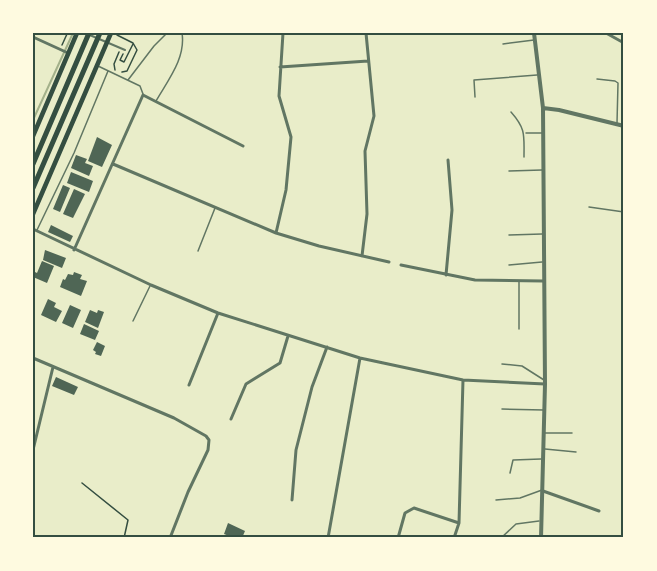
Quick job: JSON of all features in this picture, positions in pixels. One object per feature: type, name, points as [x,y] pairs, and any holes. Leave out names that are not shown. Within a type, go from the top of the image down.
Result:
[{"type":"highway","points":[[33,164],[87,33]]},
{"type":"highway","points":[[33,188],[100,33]]},
{"type":"main road","points":[[33,135],[76,33]]},
{"type":"main road","points":[[33,214],[111,33]]},
{"type":"street","points":[[87,33],[125,50]]},
{"type":"street","points":[[276,233],[286,190],[291,137],[279,96],[283,33]]},
{"type":"street","points":[[362,256],[367,214],[365,151],[374,116],[366,33]]},
{"type":"street","points":[[534,33],[543,108],[545,382],[541,538]]},
{"type":"street","points":[[606,33],[624,43]]},
{"type":"street","points":[[34,37],[68,53]]},
{"type":"street","points":[[280,67],[368,61]]},
{"type":"street","points":[[74,250],[143,95],[243,146]]},
{"type":"street","points":[[543,108],[624,126]]},
{"type":"street","points":[[446,275],[452,210],[448,160]]},
{"type":"street","points":[[113,164],[276,233],[319,246],[389,262]]},
{"type":"street","points":[[35,230],[151,285],[218,313],[360,358],[463,380],[545,382]]},
{"type":"street","points":[[401,265],[475,280],[543,280]]},
{"type":"street","points":[[624,297],[624,362]]},
{"type":"street","points":[[189,385],[218,313]]},
{"type":"street","points":[[231,419],[246,384],[280,363],[288,336]]},
{"type":"street","points":[[292,500],[296,450],[312,387],[327,347]]},
{"type":"street","points":[[33,358],[174,418],[206,436],[209,440],[208,450],[170,538]]},
{"type":"street","points":[[328,538],[360,358]]},
{"type":"street","points":[[33,450],[53,367]]},
{"type":"street","points":[[454,538],[459,523],[463,380]]},
{"type":"street","points":[[543,490],[599,511]]},
{"type":"street","points":[[398,538],[405,513],[414,508],[459,523]]},
{"type":"lane","points":[[128,80],[167,33]]},
{"type":"lane","points":[[156,101],[178,62],[183,39],[182,33]]},
{"type":"lane","points":[[33,44],[34,37]]},
{"type":"lane","points":[[503,44],[535,40]]},
{"type":"lane","points":[[97,66],[140,86],[143,95]]},
{"type":"lane","points":[[35,230],[74,153],[108,71]]},
{"type":"lane","points":[[475,97],[474,80],[539,75]]},
{"type":"lane","points":[[597,79],[618,83],[617,124]]},
{"type":"lane","points":[[511,112],[521,123],[524,133],[524,157]]},
{"type":"lane","points":[[524,133],[543,133]]},
{"type":"lane","points":[[509,171],[543,170]]},
{"type":"lane","points":[[589,207],[624,212]]},
{"type":"lane","points":[[198,251],[215,208]]},
{"type":"lane","points":[[509,235],[543,234]]},
{"type":"lane","points":[[509,265],[543,262]]},
{"type":"lane","points":[[519,280],[519,328]]},
{"type":"lane","points":[[133,321],[151,285]]},
{"type":"lane","points":[[502,364],[522,366],[545,382]]},
{"type":"lane","points":[[502,410],[544,410]]},
{"type":"lane","points":[[544,433],[572,433]]},
{"type":"lane","points":[[544,449],[576,452]]},
{"type":"lane","points":[[510,473],[513,460],[544,459]]},
{"type":"lane","points":[[496,500],[520,498],[543,490]]},
{"type":"lane","points":[[501,538],[516,524],[542,521]]},
{"type":"path","points":[[60,50],[67,33]]},
{"type":"path","points":[[125,50],[120,60],[124,62],[133,43]]},
{"type":"path","points":[[82,483],[128,520],[124,538]]},
{"type":"building","points":[[97,137],[112,145],[102,167],[88,161]]},
{"type":"building","points":[[76,155],[87,159],[85,163],[93,166],[89,176],[71,168]]},
{"type":"building","points":[[71,172],[93,181],[89,192],[67,183]]},
{"type":"building","points":[[63,185],[70,188],[60,212],[53,209]]},
{"type":"building","points":[[74,189],[85,194],[73,218],[63,214]]},
{"type":"building","points":[[51,225],[73,236],[70,242],[48,232]]},
{"type":"building","points":[[45,250],[66,258],[62,268],[43,260]]},
{"type":"building","points":[[42,261],[54,266],[47,283],[33,277],[33,271],[37,273]]},
{"type":"building","points":[[74,272],[82,275],[80,279],[87,281],[81,296],[60,287],[63,279],[65,280],[68,274],[73,275]]},
{"type":"building","points":[[48,299],[56,303],[54,307],[62,311],[56,322],[41,315]]},
{"type":"building","points":[[70,305],[81,310],[73,328],[62,323]]},
{"type":"building","points":[[90,310],[97,313],[98,310],[104,312],[98,328],[85,322]]},
{"type":"building","points":[[84,324],[99,331],[95,340],[80,334]]},
{"type":"building","points":[[97,342],[105,346],[101,356],[95,354],[93,350]]},
{"type":"building","points":[[56,377],[78,387],[74,395],[52,386]]},
{"type":"building","points":[[228,523],[245,531],[242,538],[224,534]]},
{"type":"waterway","points":[[33,120],[73,33]]}]
